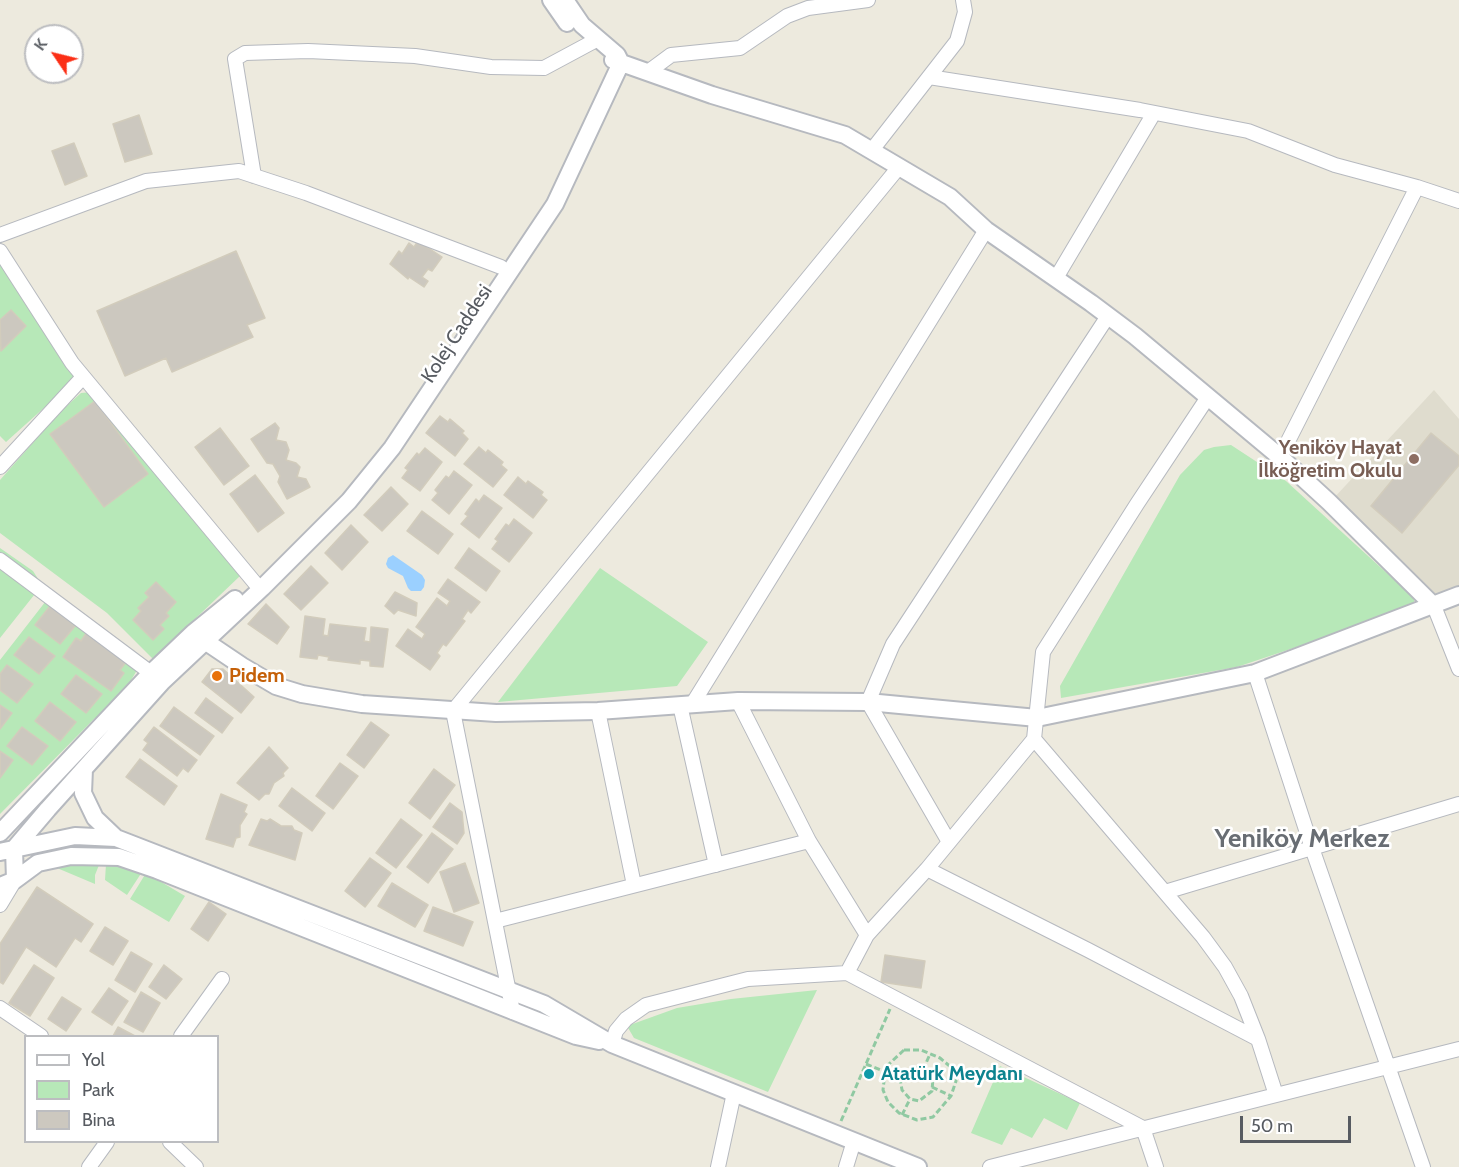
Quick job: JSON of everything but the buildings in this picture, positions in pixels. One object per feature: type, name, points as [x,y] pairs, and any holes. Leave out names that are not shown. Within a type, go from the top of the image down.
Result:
[{"type":"street","points":[[551,0],[574,33],[593,41]]},
{"type":"street","points":[[565,0],[593,41],[617,61],[712,95],[845,135],[950,197],[986,230],[1108,316],[1280,457],[1329,502],[1434,606],[1459,669]]},
{"type":"street","points":[[648,72],[671,55],[740,48],[787,16],[808,8],[868,0]]},
{"type":"street","points":[[872,150],[957,41],[965,12],[963,0]]},
{"type":"street","points":[[254,176],[235,59],[245,53],[308,51],[415,56],[491,67],[544,68],[593,41]]},
{"type":"street","name":"Kolej Caddesi","points":[[199,638],[346,495],[386,444],[543,203],[617,61]]},
{"type":"street","name":"Kolej Caddesi","points":[[199,638],[349,501],[392,448],[555,204],[617,61]]},
{"type":"street","points":[[929,77],[1154,112],[1248,131],[1335,165],[1459,201]]},
{"type":"street","points":[[1056,278],[1154,112]]},
{"type":"street","points":[[453,711],[899,167]]},
{"type":"street","points":[[0,234],[146,182],[239,171],[501,267]]},
{"type":"street","points":[[1280,457],[1417,187]]},
{"type":"street","points":[[716,864],[686,704],[986,230]]},
{"type":"street","points":[[0,251],[72,363],[255,583]]},
{"type":"street","points":[[868,702],[892,644],[1108,316]]},
{"type":"street","points":[[2,461],[83,377]]},
{"type":"street","points":[[847,974],[867,936],[927,869],[1034,739],[1043,651],[1208,397]]},
{"type":"street","points":[[0,561],[151,673]]},
{"type":"street","points":[[199,638],[276,686],[302,694],[362,704],[453,711],[598,711],[738,701],[868,702],[1037,718],[1255,673],[1459,595]]},
{"type":"street","points":[[0,832],[151,673],[199,638]]},
{"type":"street","points":[[0,905],[8,883],[7,851],[84,769],[199,638]]},
{"type":"street","points":[[1255,673],[1312,848],[1423,1167]]},
{"type":"street","points":[[738,701],[809,841],[867,936]]},
{"type":"street","points":[[868,702],[949,842]]},
{"type":"street","points":[[453,711],[513,1012]]},
{"type":"street","points":[[598,711],[634,885]]},
{"type":"street","points":[[1034,739],[1203,937],[1225,967],[1241,996],[1276,1095]]},
{"type":"street","points":[[84,769],[83,793],[87,802],[95,818],[116,838]]},
{"type":"street","points":[[1165,892],[1459,804]]},
{"type":"street","points":[[7,851],[75,836],[116,838],[544,1004],[612,1044],[918,1167]]},
{"type":"street","points":[[495,921],[809,841]]},
{"type":"street","points":[[8,883],[38,863],[71,856],[119,857],[576,1036],[612,1044]]},
{"type":"street","points":[[927,869],[1258,1039]]},
{"type":"street","points":[[612,1044],[616,1031],[626,1019],[646,1005],[748,979],[847,974],[1143,1128],[1156,1167]]},
{"type":"street","points":[[182,1035],[222,979]]},
{"type":"street","points":[[0,1008],[39,1035]]},
{"type":"street","points":[[990,1167],[1459,1049]]},
{"type":"street","points":[[718,1167],[734,1093]]},
{"type":"street","points":[[846,1167],[854,1141]]},
{"type":"street","points":[[89,1167],[106,1143]]},
{"type":"street","points":[[171,1143],[196,1167]]},
{"type":"path","points":[[836,1134],[894,998]]},
{"type":"path","points":[[904,1050],[921,1050],[930,1054],[940,1058],[952,1068],[956,1082],[951,1095],[933,1117],[917,1120],[902,1115],[888,1102],[883,1090],[885,1072],[888,1064],[904,1050]]},
{"type":"path","points":[[922,1070],[930,1054]]},
{"type":"path","points":[[866,1064],[900,1078]]},
{"type":"path","points":[[913,1067],[922,1070],[933,1078],[932,1091],[919,1101],[910,1099],[902,1090],[900,1078],[913,1067]]},
{"type":"path","points":[[932,1087],[951,1095]]},
{"type":"path","points":[[902,1115],[910,1099]]},
{"type":"shaded area","name":"Yeniköy Hayat İlköğretim Okulu","points":[[1434,390],[1459,419],[1459,588],[1434,599],[1333,499]]},
{"type":"green space","points":[[0,244],[57,340],[85,371],[6,442],[0,436]]},
{"type":"green space","points":[[92,392],[240,576],[153,659],[107,613],[0,533],[0,480],[61,411],[81,393]]},
{"type":"green space","points":[[1231,445],[1286,481],[1413,597],[1416,607],[1237,667],[1061,698],[1060,686],[1180,475],[1204,450]]},
{"type":"green space","points":[[0,548],[33,571],[42,585],[0,638]]},
{"type":"green space","points":[[600,568],[708,642],[677,686],[498,702]]},
{"type":"green space","points":[[49,597],[140,665],[130,682],[100,718],[95,718],[0,814],[0,660]]},
{"type":"green space","points":[[104,859],[95,875],[95,884],[57,868],[60,862]]},
{"type":"green space","points":[[106,864],[124,865],[142,872],[127,895],[105,880]]},
{"type":"green space","points":[[146,873],[185,896],[169,922],[130,899]]},
{"type":"green space","points":[[817,990],[768,1092],[634,1038],[627,1026],[677,1008],[731,999]]},
{"type":"green space","points":[[1000,1066],[1080,1103],[1067,1130],[1044,1118],[1032,1138],[1011,1128],[1002,1145],[971,1133]]},
{"type":"water","points":[[393,555],[422,575],[425,580],[421,591],[411,591],[403,576],[388,568],[386,564],[388,558]]},
{"type":"place","name":"Yeniköy Hayat İlköğretim Okulu","points":[[1414,459]]},
{"type":"place","name":"Pidem","points":[[217,676]]},
{"type":"place","name":"Atatürk Meydanı","points":[[869,1074]]},
{"type":"district","name":"Yeniköy Merkez","points":[[1302,839]]}]
